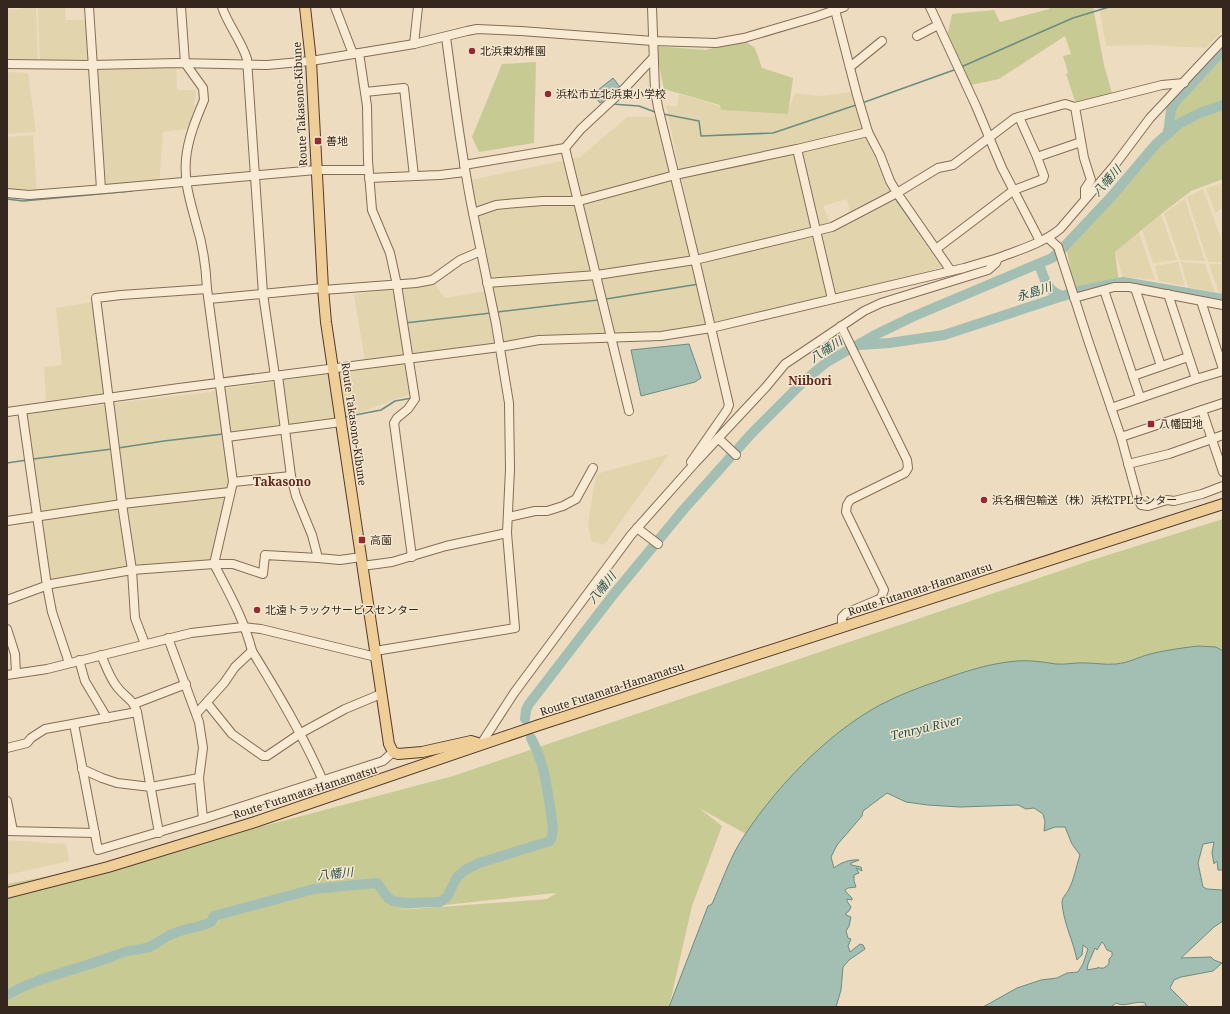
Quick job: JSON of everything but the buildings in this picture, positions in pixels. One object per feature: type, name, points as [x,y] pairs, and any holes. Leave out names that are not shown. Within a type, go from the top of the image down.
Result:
[{"type":"main road","name":"Route Takasono-Kibune","points":[[305,7],[311,61],[316,170],[326,322],[381,694],[389,744],[393,752]]},
{"type":"main road","name":"Route Futamata-Hamamatsu","points":[[7,893],[108,868],[255,822],[323,800],[481,744],[1223,504]]},
{"type":"main road","points":[[393,752],[405,754],[471,741],[481,744]]},
{"type":"street","points":[[89,7],[101,189]]},
{"type":"street","points":[[181,7],[185,63],[203,88],[204,94],[204,100],[189,142],[186,160],[188,197],[196,222],[205,263],[219,384],[233,482],[214,564],[238,609],[243,627],[247,631],[252,651],[278,692],[301,733],[323,781]]},
{"type":"street","points":[[222,7],[226,18],[243,48],[248,65],[263,294],[285,428],[291,476],[296,496],[312,535],[318,558]]},
{"type":"street","points":[[334,7],[356,53],[365,92],[372,210],[390,253],[397,285],[415,399],[408,409],[397,418],[394,423],[412,557]]},
{"type":"street","points":[[414,44],[418,7]]},
{"type":"street","points":[[652,7],[655,91],[729,405],[727,410],[698,449],[680,479]]},
{"type":"street","points":[[7,64],[92,65],[185,63],[248,65],[311,61],[414,44],[467,31],[493,29],[700,43],[728,41],[770,30],[844,7]]},
{"type":"street","points":[[930,7],[1014,190],[1044,239],[1058,247],[1121,437],[1137,496],[1141,505],[1148,506],[1167,500],[1174,501],[1202,494],[1223,486]]},
{"type":"street","points":[[835,10],[859,104],[868,132],[880,154],[890,181],[897,193],[951,271]]},
{"type":"street","points":[[917,36],[938,25]]},
{"type":"street","points":[[7,674],[47,669],[168,638],[243,627],[376,654],[515,628],[507,533],[510,469],[509,402],[500,346],[464,168],[446,37]]},
{"type":"street","points":[[7,412],[409,359],[538,340],[661,336],[711,328],[951,271],[998,258],[1044,239],[1060,229],[1114,166],[1150,118],[1223,40]]},
{"type":"street","points":[[850,67],[882,41]]},
{"type":"street","points":[[7,193],[29,194],[101,189],[316,170],[369,174],[413,174],[464,168],[565,148],[581,129],[624,89],[653,58]]},
{"type":"street","points":[[487,283],[597,275],[695,260],[832,227],[897,193],[938,168],[953,165],[1015,118],[1065,104],[1075,107],[1162,85],[1184,83]]},
{"type":"street","points":[[365,92],[404,88],[413,174]]},
{"type":"street","points":[[1075,107],[1084,158],[1091,180],[1085,189],[1085,199]]},
{"type":"street","points":[[936,249],[1014,190],[1043,179],[1044,176],[1037,157],[1019,117]]},
{"type":"street","points":[[473,213],[496,205],[543,201],[579,201],[675,175],[868,132]]},
{"type":"street","points":[[1037,157],[1081,142]]},
{"type":"street","points":[[565,148],[629,411]]},
{"type":"street","points":[[797,149],[832,299]]},
{"type":"street","points":[[209,300],[323,289],[416,283],[432,280],[460,260],[481,251]]},
{"type":"street","points":[[481,744],[514,693],[637,528],[680,479],[766,387],[785,364],[864,311],[881,302],[988,270],[996,263],[998,258]]},
{"type":"street","points":[[1074,295],[1121,286],[1223,305]]},
{"type":"street","points":[[1135,288],[1161,366]]},
{"type":"street","points":[[145,644],[135,618],[132,570],[122,504],[96,298],[207,290]]},
{"type":"street","points":[[1104,290],[1140,397]]},
{"type":"street","points":[[1168,294],[1196,379]]},
{"type":"street","points":[[1111,408],[1223,370],[1201,301]]},
{"type":"street","points":[[841,326],[907,460],[908,468],[905,473],[850,500],[847,506],[846,512],[884,590],[881,598],[846,613],[842,617],[842,627]]},
{"type":"street","points":[[1133,376],[1188,357]]},
{"type":"street","points":[[1121,437],[1223,403]]},
{"type":"street","points":[[22,410],[47,586],[52,612],[69,663]]},
{"type":"street","points":[[1202,410],[1222,469]]},
{"type":"street","points":[[226,435],[341,422]]},
{"type":"street","points":[[1128,464],[1169,454],[1223,435]]},
{"type":"street","points":[[718,438],[736,455]]},
{"type":"street","points":[[508,517],[563,506],[576,499],[593,468]]},
{"type":"street","points":[[233,482],[291,476]]},
{"type":"street","points":[[7,521],[122,504],[230,492]]},
{"type":"street","points":[[637,528],[658,544]]},
{"type":"street","points":[[7,600],[47,586],[132,570],[233,564],[263,574],[265,555],[362,562],[392,562],[446,546],[507,533]]},
{"type":"street","points":[[7,629],[14,654],[16,674]]},
{"type":"street","points":[[168,638],[200,722],[202,748],[199,778],[203,819]]},
{"type":"street","points":[[197,713],[224,683],[235,667],[252,651]]},
{"type":"street","points":[[101,655],[112,680],[118,689],[136,708],[159,833]]},
{"type":"street","points":[[79,660],[85,681],[107,718]]},
{"type":"street","points":[[7,748],[27,742],[45,729],[107,718],[136,708],[186,684]]},
{"type":"street","points":[[207,703],[232,734],[263,756],[267,756],[301,733],[345,709],[381,694]]},
{"type":"street","points":[[74,724],[98,850],[159,833],[323,781],[382,761],[393,752]]},
{"type":"street","points":[[82,769],[117,783],[151,787],[199,778]]},
{"type":"street","points":[[7,802],[10,831],[95,832]]},
{"type":"shaded area","points":[[36,7],[38,59],[7,59],[7,10]]},
{"type":"shaded area","points":[[65,7],[66,20],[87,20],[89,61],[40,61],[38,8]]},
{"type":"shaded area","points":[[1099,7],[1223,7],[1223,30],[1206,48],[1150,45],[1106,46]]},
{"type":"shaded area","points":[[176,66],[177,90],[196,90],[192,128],[163,132],[159,184],[104,187],[95,67]]},
{"type":"shaded area","points":[[7,72],[28,73],[36,132],[7,134]]},
{"type":"shaded area","points":[[852,92],[862,129],[890,192],[851,216],[847,199],[823,206],[831,224],[698,256],[666,106],[677,106],[679,94],[720,106],[787,114],[795,93],[820,96]]},
{"type":"shaded area","points":[[627,117],[657,117],[707,325],[612,338],[500,347],[467,181],[580,157]]},
{"type":"shaded area","points":[[33,135],[37,194],[7,193],[7,137]]},
{"type":"shaded area","points":[[1223,183],[1223,208],[1215,213],[1206,188]]},
{"type":"shaded area","points":[[1203,189],[1223,244],[1223,262],[1208,262],[1187,197]]},
{"type":"shaded area","points":[[1185,199],[1205,261],[1180,260],[1164,213]]},
{"type":"shaded area","points":[[895,200],[942,267],[817,302],[714,323],[700,264],[834,230]]},
{"type":"shaded area","points":[[1161,214],[1177,260],[1153,263],[1142,230]]},
{"type":"shaded area","points":[[1139,232],[1155,280],[1123,277],[1115,252]]},
{"type":"shaded area","points":[[1178,262],[1185,286],[1159,281],[1155,266]]},
{"type":"shaded area","points":[[1181,262],[1205,264],[1215,292],[1188,287]]},
{"type":"shaded area","points":[[1209,264],[1223,264],[1223,294],[1219,293]]},
{"type":"shaded area","points":[[433,282],[445,298],[486,291],[495,342],[365,361],[354,295]]},
{"type":"shaded area","points":[[93,302],[105,393],[46,401],[44,367],[62,365],[56,308]]},
{"type":"shaded area","points":[[406,363],[411,394],[337,422],[228,432],[223,389]]},
{"type":"shaded area","points":[[218,391],[230,483],[211,561],[51,584],[23,414]]},
{"type":"shaded area","points":[[669,454],[604,545],[591,541],[588,523],[596,474]]},
{"type":"shaded area","points":[[7,840],[66,844],[69,861],[7,875]]},
{"type":"green space","points":[[1049,7],[1093,7],[1104,65],[1112,93],[1076,104],[1066,74],[1068,73],[1063,56],[1071,54],[1065,36],[999,79],[971,85],[948,33],[952,14],[994,10],[1000,22],[1049,9]]},
{"type":"green space","points":[[745,41],[755,48],[762,68],[793,78],[788,114],[721,110],[720,105],[664,89],[655,46],[705,50]]},
{"type":"green space","points":[[1223,53],[1223,179],[1191,191],[1115,252],[1119,283],[1074,287],[1067,251],[1153,155],[1175,105]]},
{"type":"green space","points":[[536,62],[534,143],[479,152],[472,137],[502,64]]},
{"type":"green space","points":[[1223,519],[1223,651],[1117,664],[958,674],[785,784],[746,834],[699,808],[722,826],[692,906],[669,1007],[7,1007],[7,884],[134,860],[453,776],[1092,560]],"holes":[[[555,893],[547,899],[399,910]]]},
{"type":"water","points":[[613,78],[620,87],[600,103],[593,94]]},
{"type":"water","points":[[689,344],[701,378],[695,382],[641,396],[631,350]]},
{"type":"water","name":"Tenryū River","points":[[1198,646],[1216,647],[1223,651],[1223,870],[1218,870],[1217,861],[1214,864],[1212,853],[1214,842],[1203,844],[1198,863],[1203,887],[1207,889],[1222,890],[1223,888],[1223,921],[1214,927],[1181,958],[1211,957],[1222,963],[1213,971],[1181,977],[1174,980],[1170,988],[1189,1007],[1125,1007],[1146,1006],[1145,1003],[1138,1002],[1123,1005],[1116,1003],[1111,1007],[983,1007],[1017,988],[1041,980],[1057,978],[1067,973],[1078,972],[1083,964],[1088,949],[1083,945],[1082,955],[1077,960],[1064,917],[1062,902],[1072,882],[1080,855],[1072,844],[1065,827],[1055,827],[1044,831],[1045,822],[1043,814],[1034,808],[1026,809],[1018,805],[960,807],[928,805],[906,802],[887,793],[863,811],[862,816],[837,845],[831,857],[834,868],[845,862],[859,860],[851,863],[851,865],[861,867],[862,871],[856,868],[859,873],[854,875],[856,887],[845,890],[852,898],[852,900],[847,899],[851,907],[846,915],[851,917],[846,931],[848,938],[851,939],[848,946],[850,952],[860,944],[863,945],[865,949],[849,960],[843,967],[841,990],[836,1007],[669,1007],[708,906],[712,904],[735,851],[752,824],[783,785],[801,766],[820,748],[860,717],[880,705],[925,685],[979,668],[1007,662],[1036,661],[1060,664],[1116,664],[1146,655]],"holes":[[[1102,942],[1107,950],[1112,952],[1112,956],[1109,959],[1109,964],[1104,968],[1098,967],[1087,970],[1095,948],[1097,950]]]},
{"type":"waterway","points":[[961,67],[1073,18],[1109,7]]},
{"type":"waterway","points":[[1168,134],[1171,110],[1175,102],[1223,50]]},
{"type":"waterway","points":[[862,103],[954,70]]},
{"type":"waterway","points":[[612,104],[639,106],[655,112]]},
{"type":"waterway","points":[[663,114],[699,121],[701,136],[773,133],[856,105]]},
{"type":"waterway","name":"八幡川","points":[[525,719],[526,710],[529,704],[613,595],[684,509],[752,433],[805,380],[827,362],[873,336],[912,317],[1052,258],[1111,197],[1156,144],[1180,123],[1200,113],[1223,105]]},
{"type":"waterway","points":[[7,199],[23,201],[132,191]]},
{"type":"waterway","points":[[895,198],[924,239]]},
{"type":"waterway","points":[[1039,264],[1047,284],[1053,291],[1063,296]]},
{"type":"waterway","name":"永島川","points":[[859,345],[889,343],[944,335],[1078,291],[1123,282],[1223,299]]},
{"type":"waterway","points":[[606,299],[699,284]]},
{"type":"waterway","points":[[497,312],[598,300]]},
{"type":"waterway","points":[[405,323],[491,313]]},
{"type":"waterway","points":[[345,417],[381,410],[395,401],[412,398]]},
{"type":"waterway","points":[[328,420],[334,419]]},
{"type":"waterway","points":[[118,448],[223,434]]},
{"type":"waterway","points":[[33,459],[112,449]]},
{"type":"waterway","points":[[7,463],[27,460]]},
{"type":"waterway","name":"八幡川","points":[[7,995],[28,984],[51,976],[124,952],[149,947],[167,936],[185,929],[201,926],[211,922],[214,916],[314,889],[377,883],[388,898],[393,901],[407,903],[440,902],[447,897],[457,877],[465,870],[479,863],[550,841],[553,827],[546,784],[542,765],[531,738]]},
{"type":"place","name":"北浜東幼稚園","points":[[472,51]]},
{"type":"place","name":"浜松市立北浜東小学校","points":[[548,94]]},
{"type":"place","name":"善地","points":[[318,141]]},
{"type":"place","name":"八幡団地","points":[[1151,424]]},
{"type":"place","name":"浜名梱包輸送（株）浜松TPLセンター","points":[[984,500]]},
{"type":"place","name":"高薗","points":[[362,540]]},
{"type":"place","name":"北遠トラックサービスセンター","points":[[257,610]]},
{"type":"district","name":"Niibori","points":[[810,381]]},
{"type":"district","name":"Takasono","points":[[282,482]]}]
